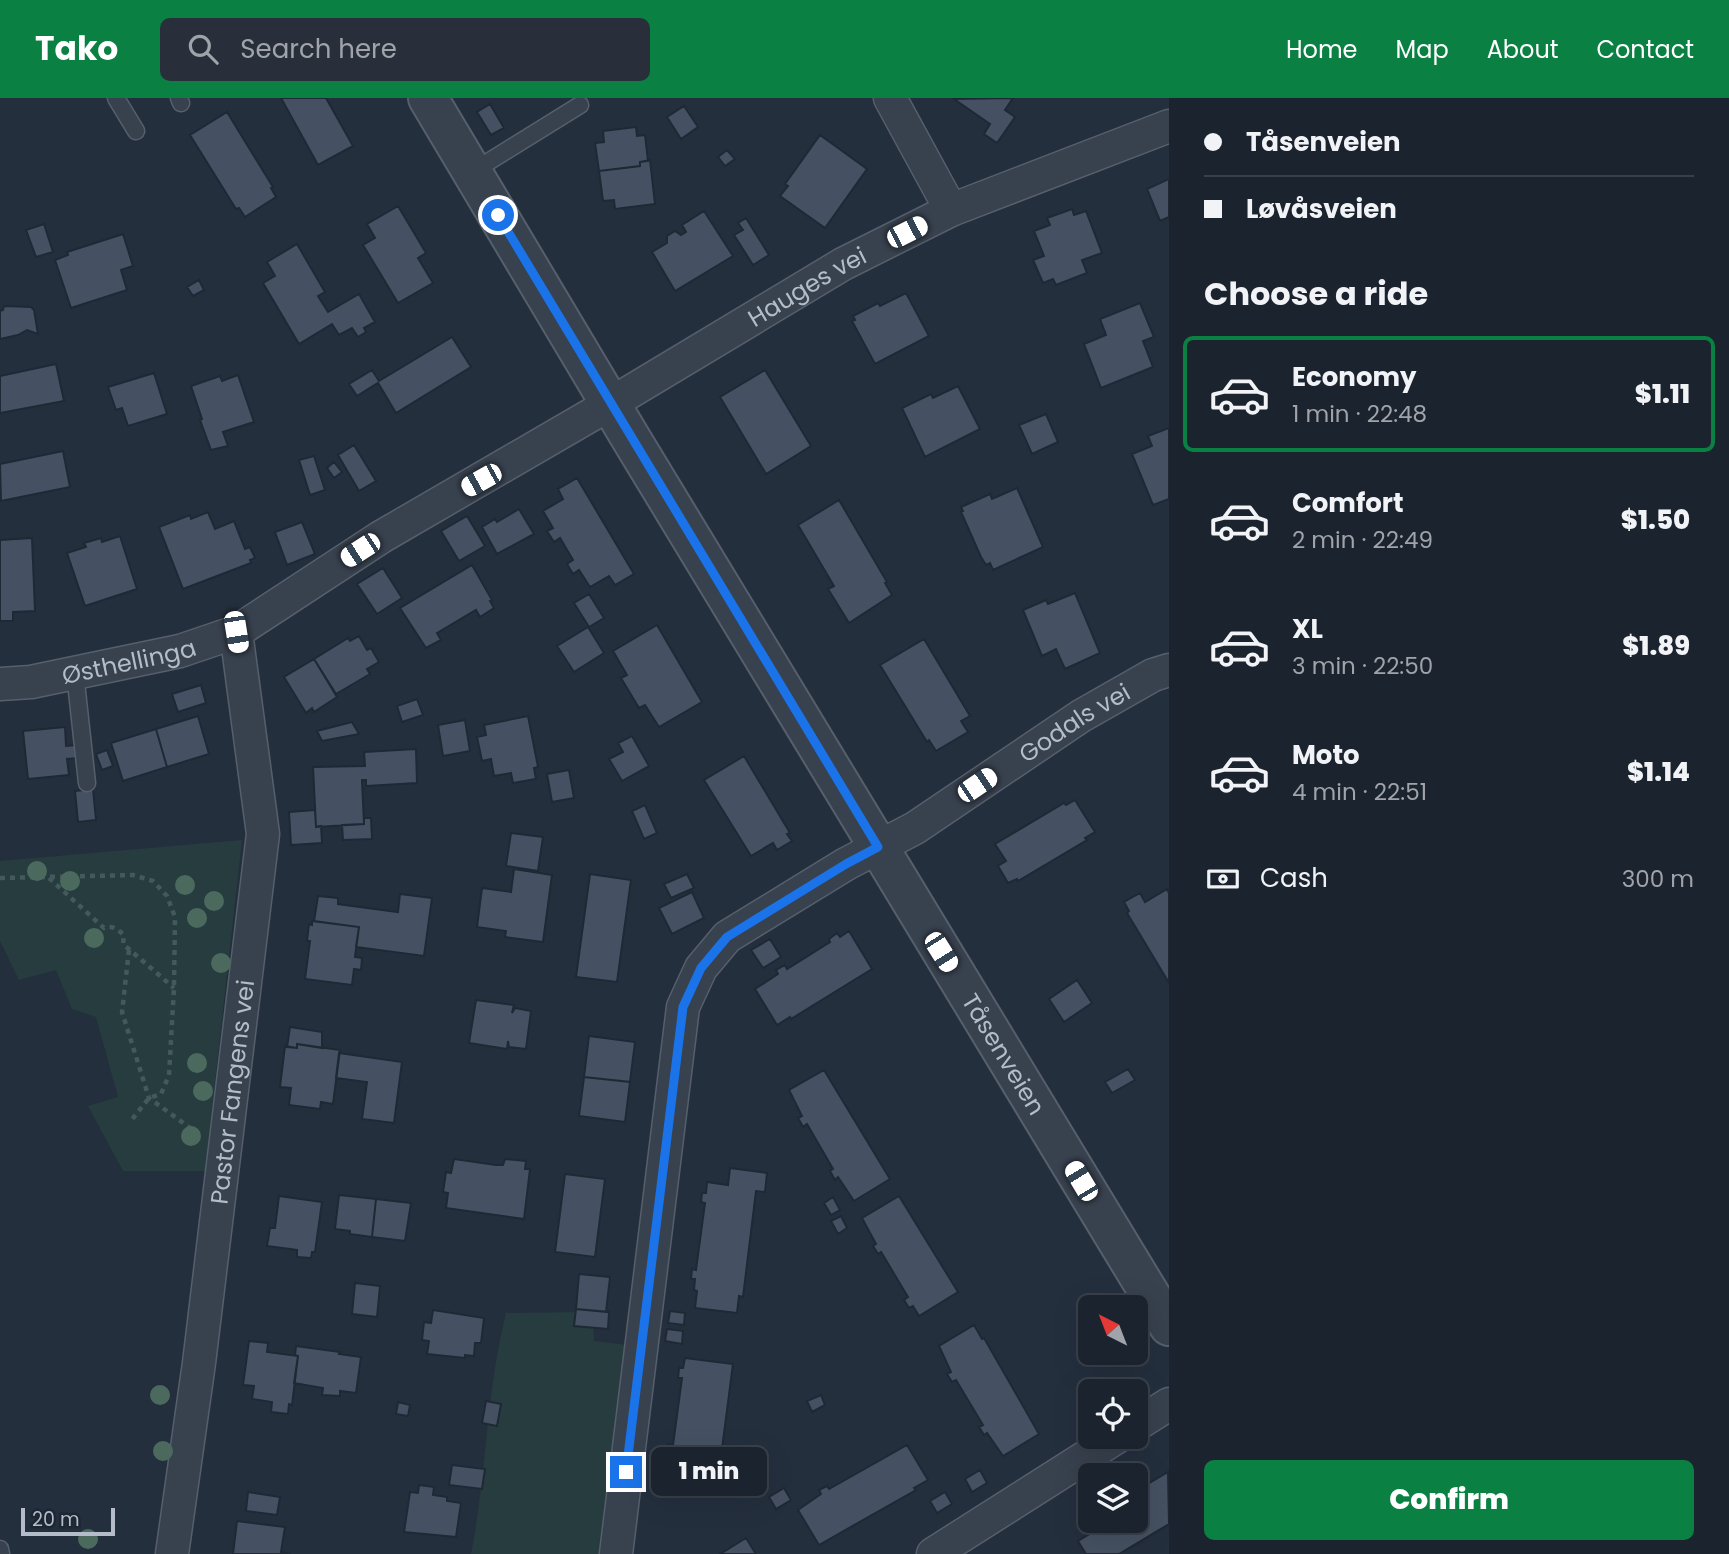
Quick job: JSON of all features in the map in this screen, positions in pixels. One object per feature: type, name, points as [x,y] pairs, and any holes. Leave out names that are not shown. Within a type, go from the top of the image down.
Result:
[{"type":"street","name":"Tåsenveien","points":[[428,98],[610,404],[1169,1325]]},
{"type":"street","points":[[890,98],[951,210]]},
{"type":"street","name":"Hauges vei","points":[[610,404],[843,264],[951,210],[1169,126]]},
{"type":"street","name":"Østhellinga","points":[[0,684],[31,682],[180,651],[236,632],[381,537],[610,404]]},
{"type":"street","name":"Pastor Fangens vei","points":[[172,1554],[199,1363],[263,834],[236,632]]},
{"type":"street","name":"Godals vei","points":[[616,1554],[683,1007],[701,968],[727,937],[846,864],[915,828],[1081,716],[1153,675],[1169,670]]},
{"type":"street","points":[[1148,1417],[1169,1404]]},
{"type":"street","points":[[933,1554],[1098,1449]]},
{"type":"lane","points":[[116,98],[136,131]]},
{"type":"lane","points":[[472,172],[580,105]]},
{"type":"lane","points":[[75,673],[87,783]]},
{"type":"lane","points":[[0,1549],[1,1554]]},
{"type":"path","points":[[0,878],[133,874],[153,881],[167,896],[175,917],[169,1075],[161,1094],[149,1098],[130,1122]]},
{"type":"path","points":[[48,877],[104,928],[111,926],[118,929],[124,935],[122,944],[174,988]]},
{"type":"path","points":[[129,950],[122,1012],[149,1098],[224,1153]]},
{"type":"green space","points":[[242,840],[205,1171],[123,1171],[88,1106],[118,1097],[96,1017],[72,1009],[56,970],[19,980],[0,941],[0,861]]},
{"type":"green space","points":[[593,1312],[594,1341],[628,1345],[601,1554],[471,1554],[494,1373],[506,1313]]},
{"type":"building","points":[[281,98],[326,98],[353,146],[318,165]]},
{"type":"building","points":[[1013,98],[1005,110],[1015,117],[997,143],[984,134],[990,124],[954,99]]},
{"type":"building","points":[[490,104],[504,128],[491,135],[477,112]]},
{"type":"building","points":[[684,106],[698,127],[681,139],[667,117]]},
{"type":"building","points":[[227,112],[273,187],[271,188],[276,197],[245,217],[239,208],[236,209],[190,135]]},
{"type":"building","points":[[636,127],[637,136],[645,135],[648,161],[640,162],[640,166],[599,171],[595,143],[604,142],[603,131]]},
{"type":"building","points":[[820,135],[867,169],[825,228],[780,196],[788,186],[785,184]]},
{"type":"building","points":[[727,150],[735,159],[725,166],[718,157]]},
{"type":"building","points":[[650,160],[655,204],[615,209],[614,200],[603,201],[599,171],[640,166],[640,162]]},
{"type":"building","points":[[1169,179],[1169,217],[1160,221],[1147,189]]},
{"type":"building","points":[[398,206],[426,253],[418,258],[433,283],[398,303],[363,245],[375,238],[367,224]]},
{"type":"building","points":[[1072,209],[1074,215],[1086,211],[1102,253],[1082,260],[1087,273],[1056,285],[1053,279],[1043,283],[1033,260],[1044,256],[1034,231],[1050,225],[1047,218]]},
{"type":"building","points":[[704,211],[733,256],[675,291],[652,252],[667,243],[667,236],[675,231],[681,235],[686,232],[682,225]]},
{"type":"building","points":[[746,218],[769,255],[753,265],[734,235],[743,230],[738,223]]},
{"type":"building","points":[[44,224],[53,252],[36,257],[26,230]]},
{"type":"building","points":[[123,234],[133,266],[121,270],[127,290],[71,308],[55,260],[68,255],[67,252]]},
{"type":"building","points":[[297,244],[325,292],[318,296],[328,312],[359,294],[375,322],[364,328],[366,332],[358,337],[352,328],[339,335],[332,324],[299,344],[263,283],[275,276],[267,262]]},
{"type":"building","points":[[199,280],[204,290],[193,296],[187,287]]},
{"type":"building","points":[[906,293],[929,336],[875,364],[852,321],[855,320],[853,316]]},
{"type":"building","points":[[1140,303],[1154,337],[1143,341],[1153,367],[1101,388],[1084,344],[1106,335],[1100,319]]},
{"type":"building","points":[[4,306],[31,307],[34,310],[38,334],[27,330],[0,339],[0,311]]},
{"type":"building","points":[[452,337],[471,367],[396,413],[378,383],[357,396],[349,384],[372,370],[379,381]]},
{"type":"building","points":[[56,364],[64,401],[0,413],[0,376]]},
{"type":"building","points":[[765,370],[811,446],[766,474],[720,397]]},
{"type":"building","points":[[154,373],[167,414],[128,426],[122,408],[116,410],[108,387]]},
{"type":"building","points":[[238,375],[254,422],[223,432],[228,446],[211,450],[191,386],[220,376],[222,381]]},
{"type":"building","points":[[958,386],[980,429],[925,457],[902,408],[931,394],[933,398]]},
{"type":"building","points":[[1046,414],[1058,442],[1032,454],[1019,425]]},
{"type":"building","points":[[1169,428],[1169,499],[1153,505],[1132,454],[1152,446],[1148,436]]},
{"type":"building","points":[[354,445],[376,481],[359,491],[338,455]]},
{"type":"building","points":[[63,451],[70,487],[1,501],[0,464]]},
{"type":"building","points":[[314,456],[325,490],[310,495],[299,460]]},
{"type":"building","points":[[334,462],[342,472],[334,478],[327,468]]},
{"type":"building","points":[[577,478],[634,574],[615,585],[609,576],[590,587],[579,570],[573,574],[567,564],[573,560],[560,538],[554,542],[547,531],[553,528],[543,511],[563,499],[558,489]]},
{"type":"building","points":[[1017,488],[1043,547],[993,570],[990,563],[986,565],[981,557],[961,507],[990,494],[992,499]]},
{"type":"building","points":[[839,500],[892,595],[849,623],[828,589],[834,586],[798,525]]},
{"type":"building","points":[[519,509],[534,534],[497,554],[482,527]]},
{"type":"building","points":[[208,512],[215,529],[234,521],[245,549],[250,547],[255,558],[250,560],[251,563],[183,589],[159,527],[190,515],[191,519]]},
{"type":"building","points":[[467,516],[485,546],[459,561],[441,531]]},
{"type":"building","points":[[302,522],[315,554],[287,565],[275,532]]},
{"type":"building","points":[[120,536],[137,589],[85,606],[67,553],[86,547],[84,543],[101,538],[102,542]]},
{"type":"building","points":[[32,538],[35,611],[13,612],[13,621],[0,621],[0,540]]},
{"type":"building","points":[[472,565],[494,608],[480,617],[476,610],[437,633],[441,640],[426,648],[400,608]]},
{"type":"building","points":[[383,568],[402,598],[377,614],[357,584]]},
{"type":"building","points":[[1075,593],[1100,653],[1065,669],[1056,649],[1042,656],[1023,610],[1046,600],[1048,604]]},
{"type":"building","points":[[589,594],[604,618],[589,627],[574,603]]},
{"type":"building","points":[[657,625],[702,702],[659,727],[645,705],[639,708],[621,678],[627,675],[613,651]]},
{"type":"building","points":[[588,627],[604,653],[574,672],[557,646]]},
{"type":"building","points":[[359,636],[367,650],[371,648],[379,662],[367,669],[370,674],[336,694],[314,659],[348,638],[350,641]]},
{"type":"building","points":[[924,639],[970,716],[961,721],[968,732],[936,751],[929,740],[927,742],[880,665]]},
{"type":"building","points":[[314,659],[337,697],[314,712],[312,708],[306,713],[284,677]]},
{"type":"building","points":[[201,685],[206,703],[178,712],[172,694]]},
{"type":"building","points":[[417,699],[423,715],[402,722],[397,706]]},
{"type":"building","points":[[198,716],[209,754],[167,767],[156,729]]},
{"type":"building","points":[[528,716],[538,767],[534,768],[536,779],[513,783],[511,773],[494,776],[491,759],[482,761],[477,737],[486,735],[484,725]]},
{"type":"building","points":[[465,720],[470,751],[443,756],[438,725]]},
{"type":"building","points":[[352,722],[359,734],[322,741],[317,731]]},
{"type":"building","points":[[65,727],[66,746],[77,745],[79,758],[67,759],[69,775],[28,779],[23,731]]},
{"type":"building","points":[[156,729],[167,767],[123,781],[111,743]]},
{"type":"building","points":[[632,736],[649,766],[622,781],[609,759],[623,752],[618,743]]},
{"type":"building","points":[[416,749],[417,783],[366,786],[366,780],[362,780],[364,824],[316,827],[313,767],[365,766],[364,752]]},
{"type":"building","points":[[107,750],[113,766],[102,770],[96,754]]},
{"type":"building","points":[[744,756],[790,833],[787,834],[792,841],[777,850],[773,843],[751,856],[704,780]]},
{"type":"building","points":[[569,770],[574,798],[552,802],[547,774]]},
{"type":"building","points":[[93,789],[96,820],[78,822],[75,791]]},
{"type":"building","points":[[1075,800],[1095,832],[1085,838],[1087,840],[1018,881],[1017,879],[1008,883],[998,866],[1006,861],[995,844],[1064,803],[1066,805]]},
{"type":"building","points":[[645,805],[657,833],[644,839],[632,811]]},
{"type":"building","points":[[315,810],[316,827],[321,826],[322,843],[291,845],[289,812]]},
{"type":"building","points":[[364,818],[371,818],[372,839],[343,840],[342,825],[364,824]]},
{"type":"building","points":[[511,833],[543,837],[538,871],[506,866]]},
{"type":"building","points":[[514,869],[552,875],[543,942],[505,937],[506,931],[477,927],[482,888],[511,892]]},
{"type":"building","points":[[590,874],[631,880],[617,982],[576,977]]},
{"type":"building","points":[[687,874],[694,888],[671,898],[664,884]]},
{"type":"building","points":[[1167,889],[1169,983],[1127,913],[1129,911],[1124,902],[1140,893],[1145,902]]},
{"type":"building","points":[[692,892],[704,918],[672,934],[659,908]]},
{"type":"building","points":[[400,894],[432,898],[424,956],[356,947],[359,927],[314,921],[318,896],[338,898],[338,904],[398,912]]},
{"type":"building","points":[[312,921],[359,927],[355,957],[362,958],[361,970],[354,969],[352,985],[305,979],[310,941],[307,941],[309,924],[312,925]]},
{"type":"building","points":[[849,931],[872,969],[777,1025],[755,989],[778,974],[776,970],[785,965],[787,969],[830,942],[829,939],[837,933],[840,937]]},
{"type":"building","points":[[770,939],[781,957],[763,968],[751,950]]},
{"type":"building","points":[[1077,980],[1092,1003],[1064,1022],[1049,999]]},
{"type":"building","points":[[476,1000],[514,1005],[512,1013],[515,1008],[531,1011],[526,1049],[509,1047],[508,1041],[507,1049],[469,1043]]},
{"type":"building","points":[[290,1027],[322,1032],[322,1048],[297,1044],[297,1048],[287,1047]]},
{"type":"building","points":[[589,1036],[635,1042],[630,1082],[584,1077]]},
{"type":"building","points":[[297,1044],[340,1050],[333,1104],[321,1102],[320,1109],[289,1105],[291,1088],[280,1087],[285,1046],[297,1048]]},
{"type":"building","points":[[339,1053],[402,1062],[394,1123],[362,1119],[367,1082],[336,1078]]},
{"type":"building","points":[[1128,1069],[1135,1080],[1112,1093],[1105,1082]]},
{"type":"building","points":[[824,1070],[890,1179],[854,1201],[838,1177],[835,1180],[830,1171],[833,1169],[807,1124],[803,1127],[798,1118],[802,1116],[789,1090]]},
{"type":"building","points":[[584,1077],[630,1082],[625,1122],[579,1116]]},
{"type":"building","points":[[454,1159],[496,1165],[503,1165],[505,1159],[526,1161],[525,1169],[530,1169],[524,1219],[446,1208],[448,1193],[443,1192],[446,1172],[451,1173]]},
{"type":"building","points":[[730,1168],[767,1173],[765,1192],[756,1191],[743,1297],[739,1296],[737,1313],[695,1308],[697,1291],[694,1290],[695,1279],[691,1279],[692,1269],[696,1270],[705,1203],[701,1202],[702,1193],[706,1193],[707,1182],[728,1185]]},
{"type":"building","points":[[565,1174],[605,1179],[595,1257],[555,1252]]},
{"type":"building","points":[[339,1195],[376,1199],[372,1237],[335,1229]]},
{"type":"building","points":[[279,1196],[322,1202],[315,1252],[312,1252],[311,1258],[297,1257],[297,1250],[267,1246],[270,1228],[275,1228]]},
{"type":"building","points":[[899,1196],[958,1292],[919,1316],[913,1306],[909,1308],[904,1300],[908,1297],[881,1252],[878,1254],[873,1246],[876,1244],[862,1218]]},
{"type":"building","points":[[833,1197],[840,1210],[831,1215],[824,1203]]},
{"type":"building","points":[[376,1199],[411,1203],[405,1241],[372,1237]]},
{"type":"building","points":[[841,1216],[847,1228],[838,1234],[831,1221]]},
{"type":"building","points":[[579,1274],[610,1277],[606,1312],[576,1309]]},
{"type":"building","points":[[355,1283],[380,1286],[377,1317],[352,1314]]},
{"type":"building","points":[[576,1309],[609,1312],[608,1329],[574,1326]]},
{"type":"building","points":[[433,1310],[484,1318],[481,1343],[475,1343],[474,1356],[465,1355],[465,1358],[427,1354],[429,1341],[422,1340],[424,1322],[431,1323]]},
{"type":"building","points":[[670,1311],[685,1313],[684,1325],[668,1323]]},
{"type":"building","points":[[974,1325],[1039,1434],[1003,1456],[987,1433],[984,1435],[979,1427],[983,1425],[956,1380],[952,1382],[947,1374],[951,1372],[939,1346]]},
{"type":"building","points":[[667,1329],[683,1331],[682,1344],[665,1341]]},
{"type":"building","points":[[249,1341],[268,1343],[267,1352],[298,1356],[292,1405],[289,1404],[288,1414],[271,1412],[272,1402],[252,1399],[254,1386],[243,1385]]},
{"type":"building","points":[[296,1346],[361,1357],[356,1393],[340,1391],[340,1396],[322,1395],[323,1388],[294,1383],[298,1356],[295,1355]]},
{"type":"building","points":[[685,1358],[733,1364],[719,1472],[670,1465],[672,1454],[666,1453],[668,1444],[673,1445],[682,1378],[678,1378],[679,1368],[683,1368]]},
{"type":"building","points":[[821,1395],[825,1405],[812,1412],[807,1401]]},
{"type":"building","points":[[486,1401],[501,1404],[497,1426],[482,1423]]},
{"type":"building","points":[[398,1402],[410,1405],[408,1416],[396,1414]]},
{"type":"building","points":[[907,1445],[928,1480],[914,1488],[916,1490],[819,1545],[798,1510],[821,1494],[819,1490],[827,1486],[829,1489]]},
{"type":"building","points":[[452,1465],[485,1469],[482,1489],[449,1485]]},
{"type":"building","points":[[980,1470],[987,1483],[972,1492],[965,1479]]},
{"type":"building","points":[[1168,1472],[1169,1524],[1119,1554],[1086,1554],[1078,1541],[1091,1533],[1148,1533],[1148,1484]]},
{"type":"building","points":[[419,1485],[434,1487],[433,1495],[461,1503],[456,1537],[404,1532],[410,1492],[418,1493]]},
{"type":"building","points":[[784,1488],[791,1500],[776,1509],[769,1497]]},
{"type":"building","points":[[248,1492],[280,1497],[277,1515],[246,1511]]},
{"type":"building","points":[[945,1492],[952,1504],[937,1513],[930,1501]]},
{"type":"building","points":[[237,1521],[285,1527],[281,1552],[291,1554],[233,1554]]},
{"type":"building","points":[[746,1538],[756,1554],[720,1554]]},
{"type":"route","points":[[498,215],[878,847],[727,937],[701,968],[683,1007],[626,1472]]}]
